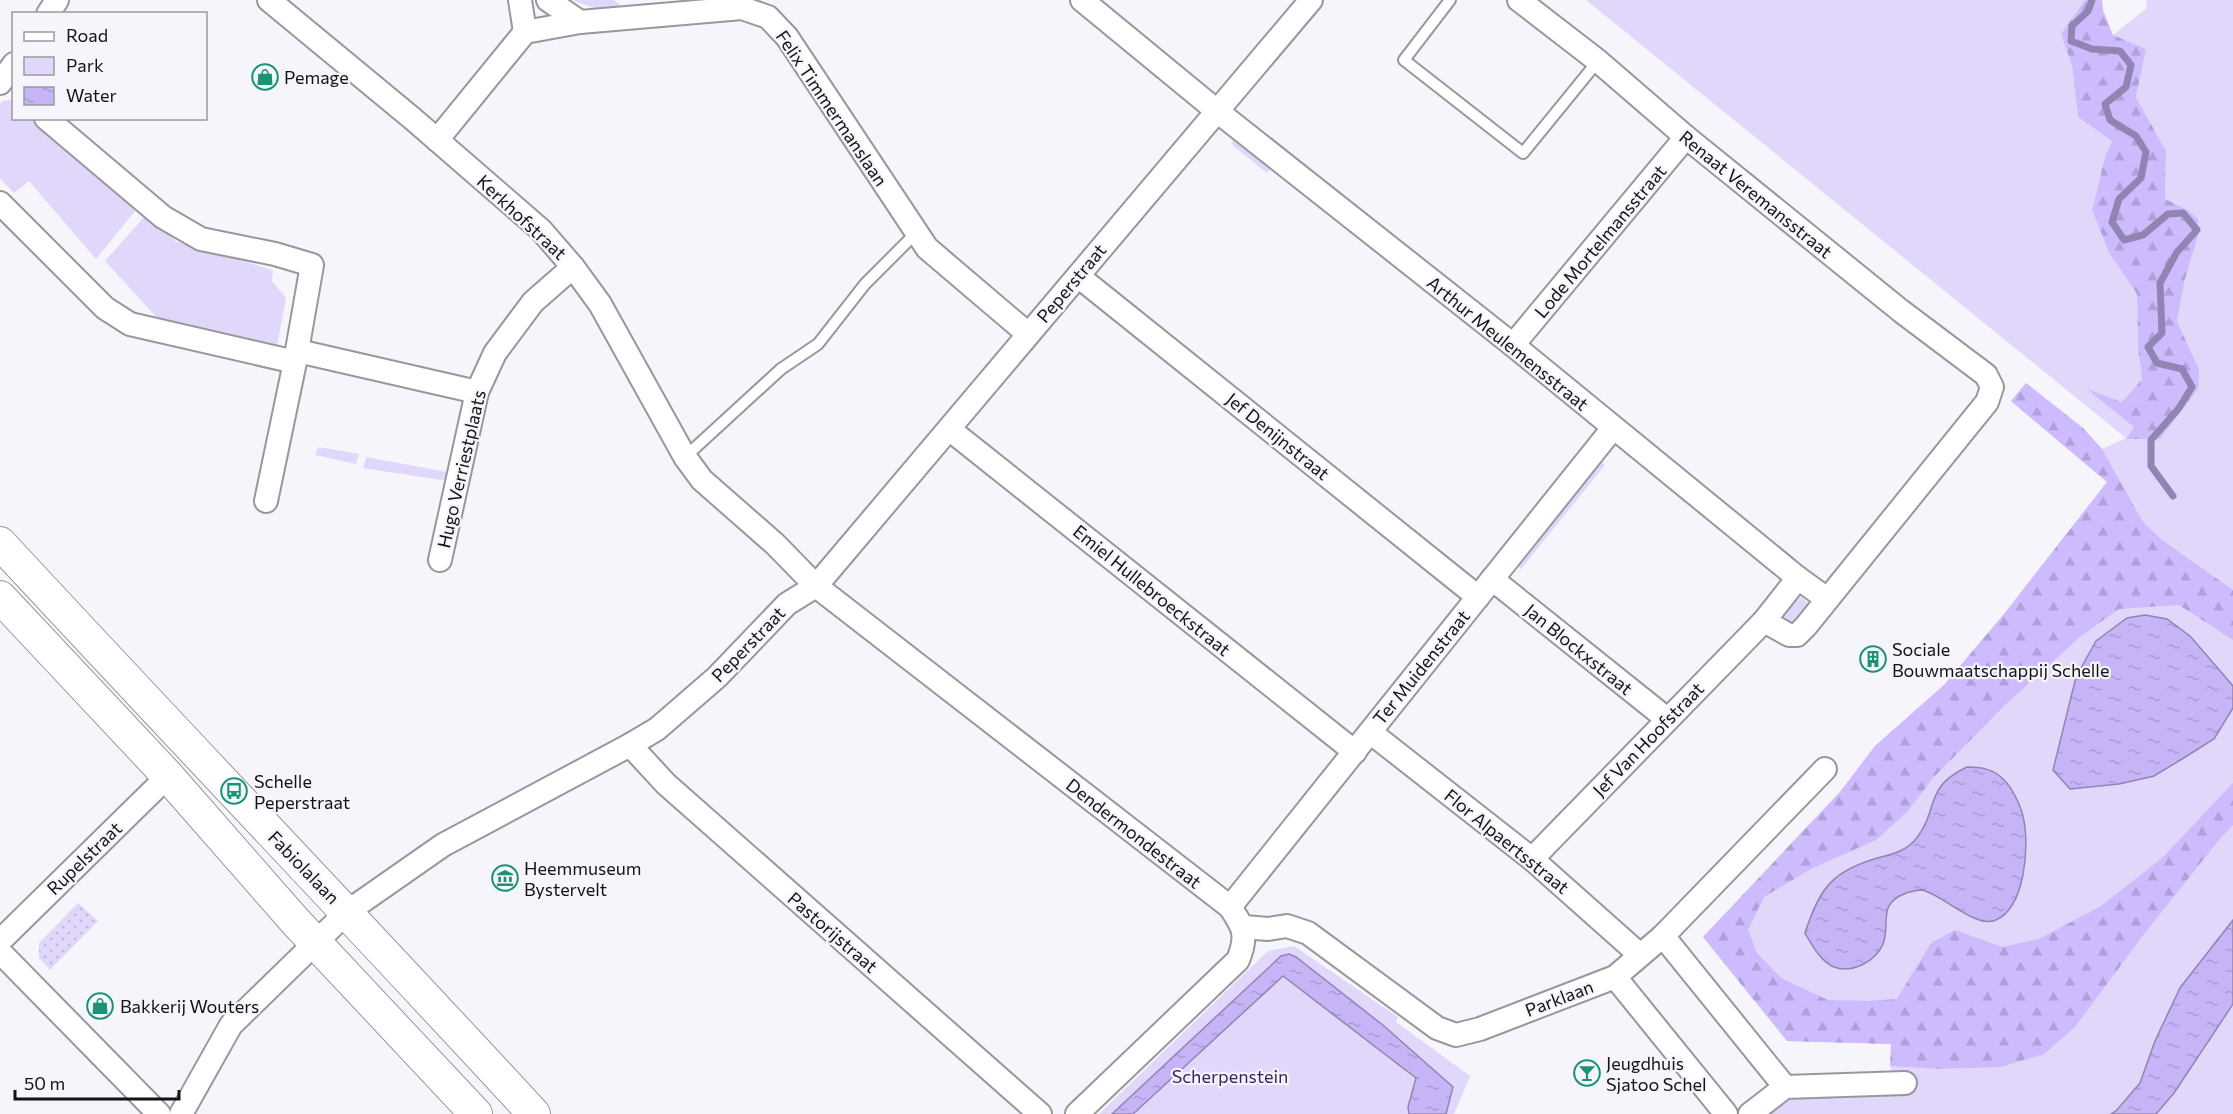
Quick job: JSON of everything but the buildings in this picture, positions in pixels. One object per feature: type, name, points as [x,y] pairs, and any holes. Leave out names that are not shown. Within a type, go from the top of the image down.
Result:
[{"type":"main road","name":"Fabiolalaan","points":[[0,543],[534,1114]]},
{"type":"main road","points":[[0,597],[168,776],[315,942],[476,1114]]},
{"type":"street","name":"Kerkhofstraat","points":[[269,0],[541,230],[573,267],[600,304],[685,457],[702,480],[775,544],[816,586]]},
{"type":"street","points":[[437,140],[525,33],[520,0]]},
{"type":"street","points":[[548,0],[580,22]]},
{"type":"street","name":"Arthur Meulemensstraat","points":[[1082,0],[1217,111],[1514,345],[1798,578]]},
{"type":"street","name":"Peperstraat","points":[[182,1114],[231,1025],[347,912],[443,845],[657,729],[717,678],[787,604],[816,586],[1311,0]]},
{"type":"street","name":"Renaat Veremansstraat","points":[[1519,0],[1598,61],[1686,137],[1901,311],[1986,375],[1992,387],[1987,402],[1827,599]]},
{"type":"street","name":"Felix Timmermanslaan","points":[[525,33],[580,22],[742,8],[768,17],[787,37],[927,248],[1028,334]]},
{"type":"street","points":[[48,120],[163,217],[201,239],[275,254],[312,265],[296,357],[266,501]]},
{"type":"street","name":"Lode Mortelmansstraat","points":[[1514,345],[1686,137]]},
{"type":"street","points":[[0,203],[105,308],[130,324],[477,393]]},
{"type":"street","name":"Hugo Verriestplaats","points":[[440,560],[477,393],[495,353],[533,302],[573,267]]},
{"type":"street","name":"Jef Denijnstraat","points":[[1078,276],[1478,597]]},
{"type":"street","name":"Ter Muidenstraat","points":[[1230,907],[1613,428]]},
{"type":"street","name":"Emiel Hullebroeckstraat","points":[[949,429],[1355,752]]},
{"type":"street","points":[[1764,621],[1789,635],[1797,635],[1806,626],[1827,599],[1798,578]]},
{"type":"street","name":"Jef Van Hoofstraat","points":[[1532,859],[1764,621],[1798,578]]},
{"type":"street","name":"Jan Blockxstraat","points":[[1492,579],[1667,719]]},
{"type":"street","name":"Dendermondestraat","points":[[816,586],[1230,907],[1244,927]]},
{"type":"street","name":"Flor Alpaertsstraat","points":[[1370,732],[1532,859],[1640,955]]},
{"type":"street","name":"Pastorijstraat","points":[[630,745],[666,784],[1040,1114]]},
{"type":"street","name":"Parklaan","points":[[1244,927],[1268,929],[1287,926],[1308,933],[1437,1028],[1456,1035],[1480,1029],[1615,977],[1664,936],[1825,769]]},
{"type":"street","name":"Rupelstraat","points":[[0,941],[168,776]]},
{"type":"street","points":[[1077,1114],[1238,960],[1244,946],[1244,927]]},
{"type":"street","points":[[1664,936],[1785,1087]]},
{"type":"street","points":[[0,952],[159,1114]]},
{"type":"street","points":[[1615,977],[1726,1114]]},
{"type":"street","points":[[1750,1114],[1785,1087],[1905,1083]]},
{"type":"lane","points":[[1450,0],[1404,60],[1524,153],[1598,61]]},
{"type":"lane","points":[[685,457],[781,369],[818,344],[865,284],[916,233]]},
{"type":"green space","points":[[573,0],[614,0],[621,6],[620,10],[601,9]]},
{"type":"green space","points":[[1586,0],[2085,0],[2061,34],[2072,66],[2078,117],[2112,141],[2105,157],[2092,210],[2109,253],[2137,294],[2138,347],[2142,379],[2122,402],[2089,390],[2135,427],[2127,438],[2159,439],[2175,418],[2199,369],[2177,321],[2185,279],[2186,209],[2165,200],[2166,151],[2136,97],[2146,49],[2113,35],[2147,8],[2146,0],[2233,0],[2233,920],[2180,988],[2155,1041],[2140,1083],[2111,1114],[1750,1114],[1785,1087],[1890,1083],[1892,1044],[1787,1041],[1703,937],[1840,792],[1875,746],[1944,685],[2004,614],[2107,482],[2011,401],[2026,383],[2083,428],[2102,449],[2126,438]]},
{"type":"green space","points":[[2085,0],[2102,0],[2103,10],[2113,35],[2146,49],[2136,97],[2166,151],[2165,199],[2186,209],[2198,219],[2198,235],[2185,279],[2177,321],[2199,369],[2198,389],[2160,439],[2126,439],[2134,427],[2087,389],[2122,402],[2142,379],[2138,347],[2137,294],[2109,253],[2092,210],[2105,157],[2112,141],[2078,117],[2072,66],[2061,34]]},
{"type":"green space","points":[[2,101],[12,101],[12,120],[36,120],[139,206],[96,259],[29,181],[14,193],[0,178],[0,104]]},
{"type":"green space","points":[[1234,140],[1270,169],[1267,173],[1231,144]]},
{"type":"green space","points":[[146,215],[177,242],[273,270],[272,281],[286,298],[277,345],[160,321],[105,261]]},
{"type":"green space","points":[[2026,383],[2083,428],[2102,449],[2143,522],[2162,540],[2233,590],[2233,640],[2179,605],[2119,609],[2081,636],[2004,706],[1933,778],[1907,812],[1876,840],[1813,868],[1764,897],[1748,930],[1757,953],[1781,978],[1828,1000],[1897,999],[1931,943],[1955,930],[2002,947],[2039,939],[2101,906],[2162,858],[2233,783],[2233,825],[2141,938],[2075,1027],[2044,1054],[2001,1067],[1940,1069],[1890,1066],[1891,1044],[1787,1041],[1703,937],[1840,792],[1875,746],[1944,685],[2004,614],[2107,482],[2011,401]]},
{"type":"green space","points":[[318,447],[359,454],[356,464],[315,455]]},
{"type":"green space","points":[[366,457],[447,472],[445,479],[441,480],[363,468]]},
{"type":"green space","points":[[1600,461],[1605,465],[1521,569],[1516,565]]},
{"type":"green space","points":[[1801,597],[1810,609],[1788,630],[1780,617],[1794,601]]},
{"type":"green space","points":[[78,903],[98,921],[50,970],[39,958],[39,943]]},
{"type":"green space","name":"Scherpenstein","points":[[1294,946],[1398,1017],[1396,1022],[1470,1076],[1454,1114],[1446,1114],[1453,1087],[1384,1026],[1280,956],[1112,1114],[1099,1114],[1268,951]]},
{"type":"green space","name":"Scherpenstein","points":[[1283,976],[1416,1078],[1408,1107],[1409,1114],[1133,1114]]},
{"type":"green space","points":[[2233,1004],[2233,1114],[2156,1114],[2174,1093]]},
{"type":"water","points":[[2145,615],[2167,619],[2190,636],[2233,686],[2233,708],[2214,739],[2154,776],[2119,784],[2070,789],[2053,770],[2076,677],[2096,641],[2127,618]]},
{"type":"water","points":[[1967,767],[1987,769],[2000,776],[2011,788],[2021,810],[2025,832],[2025,861],[2019,890],[2013,903],[2006,913],[1996,920],[1988,921],[1969,916],[1922,890],[1908,893],[1896,898],[1889,906],[1883,944],[1875,956],[1863,965],[1848,969],[1829,965],[1817,953],[1805,933],[1823,892],[1840,875],[1851,868],[1895,853],[1912,843],[1928,818],[1938,791],[1953,775]]},
{"type":"water","points":[[2233,920],[2233,1004],[2174,1093],[2156,1114],[2111,1114],[2140,1083],[2155,1041],[2180,988]]},
{"type":"water","points":[[1289,954],[1296,957],[1384,1026],[1453,1087],[1446,1114],[1409,1114],[1408,1107],[1416,1078],[1283,976],[1133,1114],[1112,1114],[1281,956]]},
{"type":"waterway","points":[[2092,0],[2088,11],[2072,26],[2071,41],[2092,49],[2120,51],[2131,65],[2126,87],[2105,104],[2110,120],[2136,136],[2146,152],[2141,178],[2119,199],[2112,222],[2124,240],[2143,235],[2168,214],[2183,213],[2197,230],[2177,252],[2160,283],[2162,333],[2148,347],[2157,363],[2182,369],[2192,387],[2179,408],[2151,440],[2151,466],[2173,496]]},
{"type":"place","name":"Pemage","points":[[265,77]]},
{"type":"place","name":"Sociale Bouwmaatschappij Schelle","points":[[1873,659]]},
{"type":"place","name":"Schelle Peperstraat","points":[[234,791]]},
{"type":"place","name":"Heemmuseum Bystervelt","points":[[505,878]]},
{"type":"place","name":"Bakkerij Wouters","points":[[100,1006]]},
{"type":"place","name":"Jeugdhuis Sjatoo Schel","points":[[1587,1073]]}]
